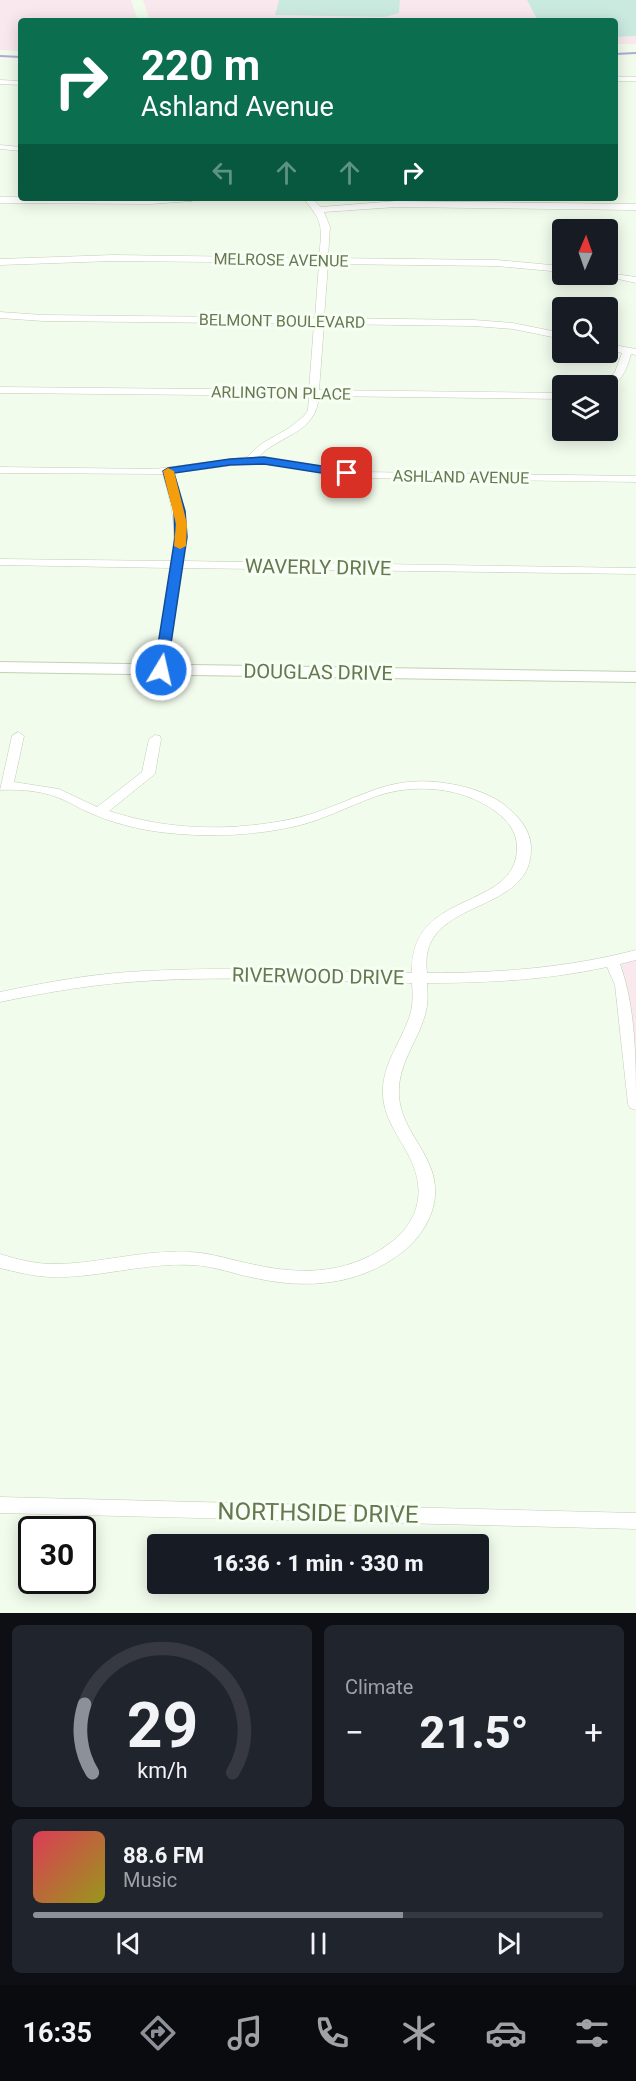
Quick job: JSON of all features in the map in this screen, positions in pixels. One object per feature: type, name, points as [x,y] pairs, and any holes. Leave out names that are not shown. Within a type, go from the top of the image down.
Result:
[{"type":"street","points":[[618,79],[636,79]]},
{"type":"street","points":[[0,82],[18,83]]},
{"type":"street","points":[[0,147],[18,149]]},
{"type":"street","points":[[0,200],[18,200]]},
{"type":"street","points":[[250,460],[257,451],[309,417],[313,410],[326,227],[319,210],[310,201]]},
{"type":"street","points":[[319,210],[387,204],[541,202],[636,207]]},
{"type":"street","name":"MELROSE AVENUE","points":[[0,262],[99,258],[324,260],[489,262],[552,268]]},
{"type":"street","points":[[618,277],[636,280]]},
{"type":"street","name":"BELMONT BOULEVARD","points":[[0,315],[26,318],[490,324],[552,334]]},
{"type":"street","points":[[618,375],[632,352]]},
{"type":"street","name":"ARLINGTON PLACE","points":[[0,390],[552,396]]},
{"type":"street","name":"ASHLAND AVENUE","points":[[0,470],[168,471],[250,460],[362,475],[636,479]]},
{"type":"street","points":[[161,670],[178,565],[181,524],[168,471]]},
{"type":"street","name":"WAVERLY DRIVE","points":[[0,562],[636,572]]},
{"type":"street","name":"DOUGLAS DRIVE","points":[[0,667],[636,677]]},
{"type":"street","points":[[0,1261],[23,1268],[66,1271],[124,1261],[178,1257],[202,1259],[272,1275],[314,1279],[353,1272],[380,1262],[414,1231],[420,1222],[426,1198],[427,1183],[424,1170],[394,1114],[390,1093],[395,1065],[418,1015],[421,949],[433,927],[507,884],[521,867],[524,855],[518,825],[506,812],[490,801],[438,786],[407,786],[373,793],[304,820],[256,828],[211,831],[147,826],[99,812],[56,792],[31,787],[3,786],[18,736]]},
{"type":"street","points":[[99,812],[148,774],[155,739]]},
{"type":"street","name":"RIVERWOOD DRIVE","points":[[0,997],[58,984],[145,975],[419,978],[518,976],[612,962],[636,955]]},
{"type":"street","points":[[612,962],[622,985],[636,1104]]},
{"type":"street","name":"NORTHSIDE DRIVE","points":[[0,1505],[636,1521]]},
{"type":"shaded area","points":[[0,0],[131,0],[137,18],[18,18],[18,51],[0,50]]},
{"type":"shaded area","points":[[143,0],[636,0],[636,44],[618,44],[618,18],[149,18]]},
{"type":"shaded area","points":[[279,0],[400,0],[399,13],[385,17],[275,15]]},
{"type":"shaded area","points":[[527,0],[636,0],[636,36],[618,37],[618,18],[536,18]]},
{"type":"shaded area","points":[[636,955],[636,1104],[622,985],[612,962]]},
{"type":"waterway","points":[[618,54],[636,53]]},
{"type":"waterway","points":[[0,56],[18,57]]},
{"type":"slow traffic","points":[[168,471],[176,496],[181,524],[180,546]]},
{"type":"route","points":[[161,670],[181,537],[179,511],[168,471],[250,460],[347,473]]}]
